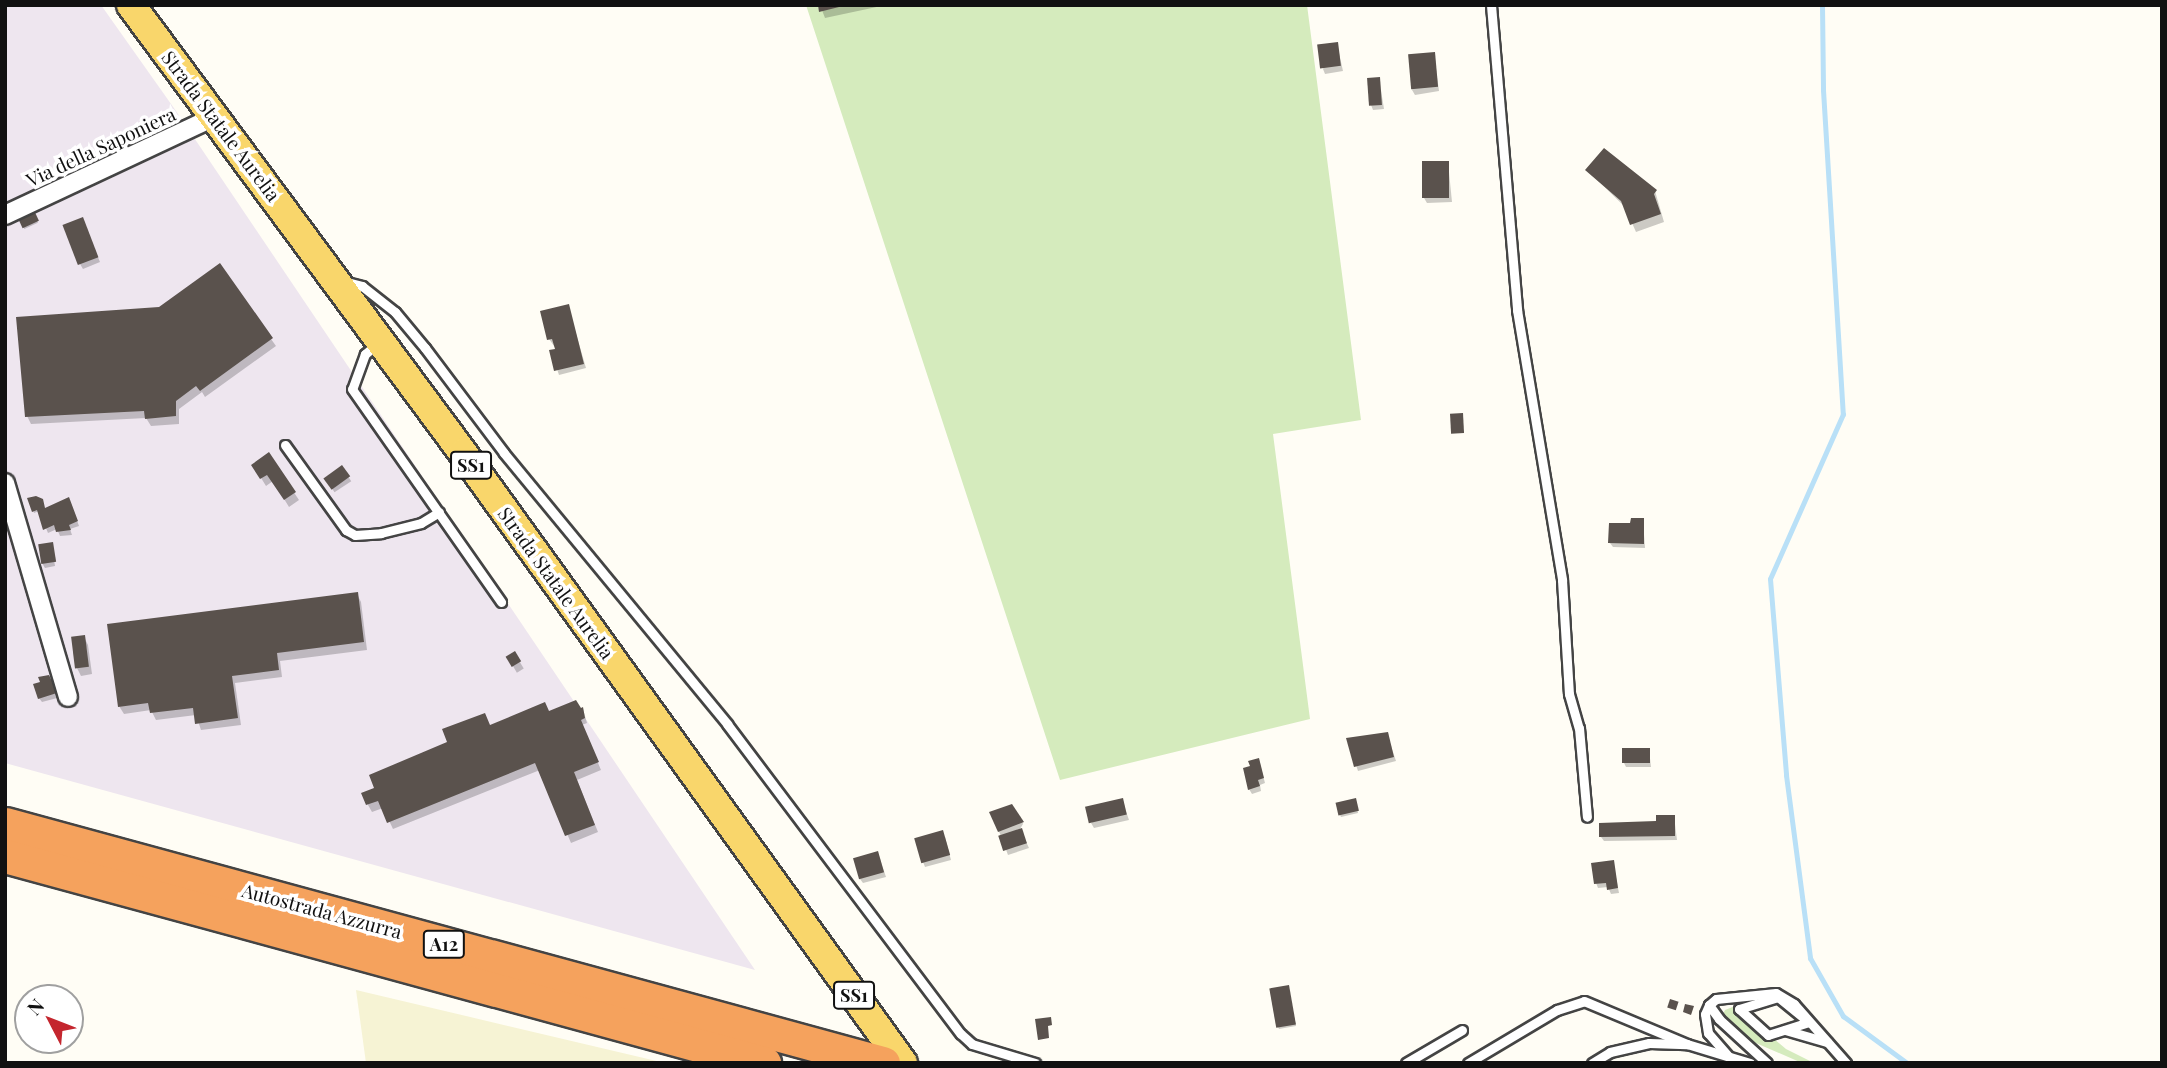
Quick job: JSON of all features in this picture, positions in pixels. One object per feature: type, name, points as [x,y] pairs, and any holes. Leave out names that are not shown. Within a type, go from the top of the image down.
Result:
[{"type":"highway","name":"Autostrada Azzurra","points":[[5,824],[883,1063]]},
{"type":"highway","name":"Autostrada Azzurra","points":[[5,856],[764,1063]]},
{"type":"main road","name":"Strada Statale Aurelia","points":[[131,5],[380,341],[903,1063]]},
{"type":"street","name":"Via della Saponiera","points":[[5,215],[214,117]]},
{"type":"street","points":[[5,483],[68,697]]},
{"type":"lane","points":[[1490,5],[1515,298],[1562,580],[1569,694],[1579,728],[1587,817]]},
{"type":"lane","points":[[335,280],[362,286],[395,312],[425,348],[504,453],[727,724],[961,1034],[972,1044],[1035,1063]]},
{"type":"lane","points":[[380,341],[365,354],[352,389],[501,602]]},
{"type":"lane","points":[[285,445],[346,530],[355,535],[381,533],[421,523],[439,512]]},
{"type":"lane","points":[[1729,1057],[1708,1033],[1705,1014],[1709,1005],[1716,999],[1776,993],[1794,1003],[1846,1063]]},
{"type":"lane","points":[[1786,1030],[1809,1022],[1778,997],[1739,1009],[1768,1035],[1786,1030],[1827,1042]]},
{"type":"lane","points":[[1468,1063],[1557,1010],[1584,1001],[1687,1044],[1750,1063]]},
{"type":"lane","points":[[1709,1005],[1719,1019],[1767,1063]]},
{"type":"lane","points":[[1406,1063],[1462,1030]]},
{"type":"lane","points":[[1592,1063],[1610,1052],[1649,1043],[1687,1044]]},
{"type":"shaded area","points":[[5,5],[101,5],[176,111],[755,970],[5,763]]},
{"type":"shaded area","points":[[356,990],[665,1063],[366,1063]]},
{"type":"green space","points":[[806,5],[1307,5],[1361,420],[1273,434],[1310,719],[1060,780]]},
{"type":"green space","points":[[1735,1006],[1786,1049],[1814,1063],[1802,1063],[1749,1040],[1728,1026],[1723,1020],[1723,1014],[1725,1010]]},
{"type":"building","points":[[818,5],[843,5],[843,6],[819,12]]},
{"type":"building","points":[[1338,42],[1341,66],[1320,68],[1317,45]]},
{"type":"building","points":[[1435,52],[1438,87],[1411,89],[1408,54]]},
{"type":"building","points":[[1380,77],[1382,105],[1369,106],[1367,78]]},
{"type":"building","points":[[1604,148],[1657,190],[1654,194],[1661,214],[1630,225],[1621,201],[1585,170]]},
{"type":"building","points":[[1422,161],[1449,161],[1449,198],[1422,198]]},
{"type":"building","points":[[33,208],[39,221],[23,228],[17,216]]},
{"type":"building","points":[[83,217],[98,257],[78,265],[62,225]]},
{"type":"building","points":[[220,263],[273,338],[200,391],[196,386],[176,401],[176,416],[145,419],[144,411],[25,417],[16,317],[159,307]]},
{"type":"building","points":[[569,304],[584,364],[554,371],[549,350],[555,349],[552,339],[547,340],[540,311]]},
{"type":"building","points":[[1463,413],[1464,433],[1451,434],[1450,414]]},
{"type":"building","points":[[269,452],[296,492],[284,500],[267,475],[260,479],[251,465]]},
{"type":"building","points":[[342,465],[350,476],[332,490],[323,479]]},
{"type":"building","points":[[36,496],[43,499],[45,508],[69,497],[78,521],[69,525],[71,530],[56,532],[54,525],[43,530],[37,510],[32,512],[27,498]]},
{"type":"building","points":[[1631,518],[1644,518],[1644,544],[1608,543],[1609,523],[1630,523]]},
{"type":"building","points":[[53,542],[56,562],[41,564],[38,544]]},
{"type":"building","points":[[358,592],[364,642],[277,653],[279,670],[232,676],[238,718],[195,724],[193,708],[150,713],[148,703],[118,707],[107,624]]},
{"type":"building","points":[[85,635],[89,667],[75,668],[71,637]]},
{"type":"building","points":[[515,651],[521,661],[512,667],[506,657]]},
{"type":"building","points":[[49,675],[51,679],[55,678],[60,692],[38,699],[33,684],[40,682],[38,677]]},
{"type":"building","points":[[576,700],[581,708],[583,707],[585,718],[581,720],[599,762],[574,772],[595,825],[565,836],[535,763],[387,823],[378,801],[366,805],[361,793],[374,788],[369,775],[447,742],[442,729],[485,713],[490,725],[545,702],[549,711]]},
{"type":"building","points":[[1388,732],[1394,757],[1354,767],[1346,738]]},
{"type":"building","points":[[1622,748],[1650,748],[1650,763],[1622,763]]},
{"type":"building","points":[[1259,758],[1264,778],[1258,780],[1260,786],[1248,790],[1243,768],[1250,766],[1248,761]]},
{"type":"building","points":[[1123,798],[1127,815],[1089,823],[1085,807]]},
{"type":"building","points":[[1356,798],[1359,811],[1338,815],[1336,803]]},
{"type":"building","points":[[1012,804],[1024,822],[998,832],[989,812]]},
{"type":"building","points":[[1656,815],[1675,815],[1675,836],[1599,837],[1599,823],[1656,821]]},
{"type":"building","points":[[1022,828],[1027,843],[1003,851],[998,836]]},
{"type":"building","points":[[943,830],[950,855],[921,863],[914,838]]},
{"type":"building","points":[[878,851],[884,872],[859,879],[853,858]]},
{"type":"building","points":[[1614,860],[1618,888],[1607,890],[1606,883],[1594,884],[1591,863]]},
{"type":"building","points":[[1289,985],[1296,1024],[1276,1028],[1269,988]]},
{"type":"building","points":[[1670,999],[1679,1002],[1676,1010],[1667,1008]]},
{"type":"building","points":[[1685,1004],[1694,1006],[1691,1015],[1683,1012]]},
{"type":"building","points":[[1051,1017],[1052,1025],[1048,1026],[1049,1038],[1038,1040],[1035,1019]]},
{"type":"waterway","points":[[1822,5],[1823,90],[1843,414],[1770,579],[1786,775],[1810,958],[1843,1016],[1907,1063]]}]
